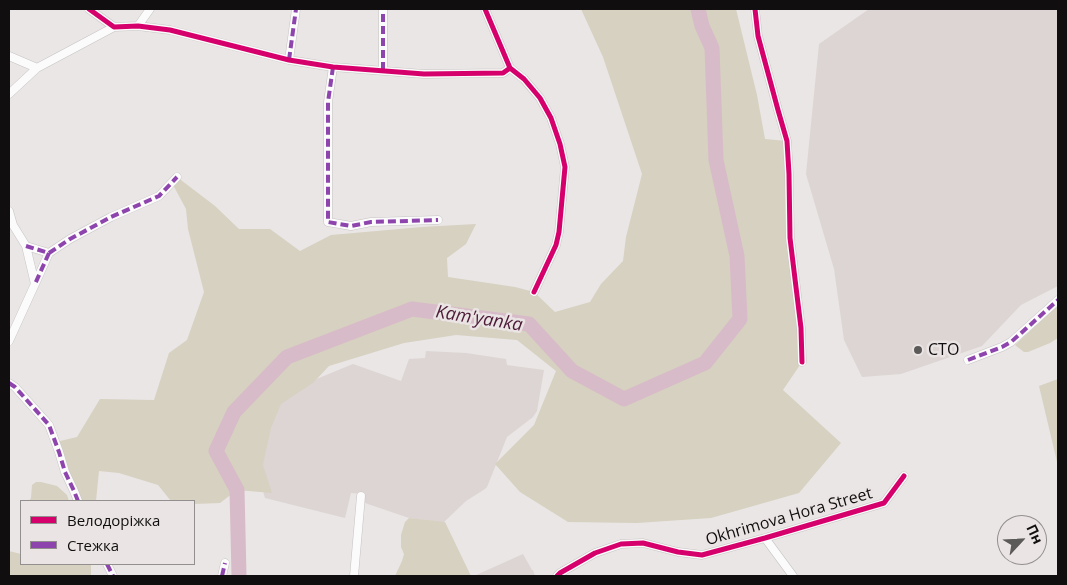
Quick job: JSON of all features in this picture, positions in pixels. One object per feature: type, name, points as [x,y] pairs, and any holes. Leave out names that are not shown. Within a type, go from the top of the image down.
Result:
[{"type":"street","points":[[89,9],[114,27]]},
{"type":"street","points":[[138,26],[150,9]]},
{"type":"street","points":[[289,60],[296,9]]},
{"type":"street","points":[[383,70],[384,9]]},
{"type":"street","points":[[485,9],[510,68],[524,79],[540,98],[551,118],[560,144],[565,167],[556,245],[534,292]]},
{"type":"street","points":[[755,9],[758,36],[787,141],[790,238],[802,362]]},
{"type":"street","points":[[9,94],[37,68],[114,27],[138,26],[170,30],[289,60],[333,67],[424,74],[503,73],[510,68]]},
{"type":"street","points":[[9,56],[37,68]]},
{"type":"street","points":[[333,67],[328,102],[328,222],[351,226],[371,222],[438,220]]},
{"type":"street","points":[[9,341],[48,253],[111,216],[159,196],[177,177]]},
{"type":"street","points":[[9,211],[13,225],[26,246],[35,284]]},
{"type":"street","points":[[26,246],[48,253]]},
{"type":"street","points":[[968,360],[1011,342],[1058,300]]},
{"type":"street","points":[[9,383],[15,387],[49,425],[65,472],[78,500]]},
{"type":"street","name":"Okhrimova Hora Street","points":[[557,576],[610,546],[643,543],[678,552],[702,554],[765,538],[884,503],[904,476]]},
{"type":"street","points":[[354,576],[361,496]]},
{"type":"street","points":[[765,538],[793,576]]},
{"type":"street","points":[[222,576],[225,563]]},
{"type":"shaded area","points":[[581,9],[736,9],[757,95],[765,139],[787,141],[802,362],[783,390],[841,443],[799,493],[711,518],[637,523],[568,522],[520,492],[495,464],[534,425],[556,371],[517,340],[456,335],[404,343],[329,366],[313,383],[281,404],[271,428],[263,465],[272,493],[237,490],[220,503],[195,504],[195,500],[170,500],[158,485],[119,473],[99,471],[96,500],[78,500],[56,442],[77,437],[100,399],[154,400],[169,353],[187,340],[204,292],[188,229],[186,209],[172,183],[177,177],[215,206],[239,229],[270,229],[300,251],[331,235],[476,224],[466,244],[447,258],[448,277],[515,287],[534,292],[555,312],[590,302],[601,284],[623,261],[626,237],[642,174],[603,57]]},
{"type":"shaded area","points":[[869,9],[1058,9],[1058,286],[1021,305],[982,346],[901,374],[862,377],[844,340],[834,269],[806,174],[819,44]]},
{"type":"shaded area","points":[[1058,305],[1058,338],[1028,352],[1024,352],[1015,345]]},
{"type":"shaded area","points":[[426,351],[466,353],[506,359],[507,365],[544,370],[537,411],[533,417],[507,437],[485,489],[466,501],[443,523],[409,518],[365,503],[362,494],[351,493],[345,518],[265,498],[253,457],[268,411],[314,380],[353,364],[401,381],[409,359],[425,358]]},
{"type":"shaded area","points":[[1058,379],[1058,466],[1039,386]]},
{"type":"shaded area","points":[[36,482],[41,482],[57,486],[67,495],[69,500],[30,500],[32,485]]},
{"type":"shaded area","points":[[409,518],[445,522],[471,576],[395,576],[404,554],[401,547],[401,535],[405,522]]},
{"type":"shaded area","points":[[9,551],[20,554],[20,565],[91,565],[91,576],[9,576]]},
{"type":"shaded area","points":[[523,554],[535,576],[474,576]]},
{"type":"waterway","name":"Kam'yanka","points":[[239,576],[237,490],[216,451],[234,412],[287,357],[412,309],[529,324],[572,371],[624,399],[705,363],[740,319],[737,256],[716,160],[712,48],[702,26],[698,9]]},
{"type":"marked path","points":[[289,60],[296,9]]},
{"type":"marked path","points":[[383,9],[383,70]]},
{"type":"marked path","points":[[333,67],[328,102],[328,222],[351,226],[371,222],[438,220]]},
{"type":"marked path","points":[[49,253],[70,239],[111,217],[159,196],[177,177]]},
{"type":"marked path","points":[[26,246],[49,253],[35,284]]},
{"type":"marked path","points":[[968,360],[1011,342],[1058,300]]},
{"type":"marked path","points":[[9,383],[15,387],[49,425],[65,472],[78,500]]},
{"type":"marked path","points":[[222,576],[225,563]]},
{"type":"marked path","points":[[108,565],[113,576]]},
{"type":"cycle path","points":[[89,9],[114,27],[138,26],[170,30],[289,60],[333,67],[424,74],[503,73],[510,68]]},
{"type":"cycle path","points":[[485,9],[510,68],[524,79],[540,98],[551,118],[560,144],[565,167],[556,245],[534,292]]},
{"type":"cycle path","points":[[755,9],[758,36],[787,141],[790,238],[801,328],[802,362]]},
{"type":"cycle path","points":[[557,576],[595,553],[621,544],[643,543],[678,552],[702,555],[765,538],[884,503],[904,476]]},
{"type":"place","name":"СТО","points":[[918,350]]}]
